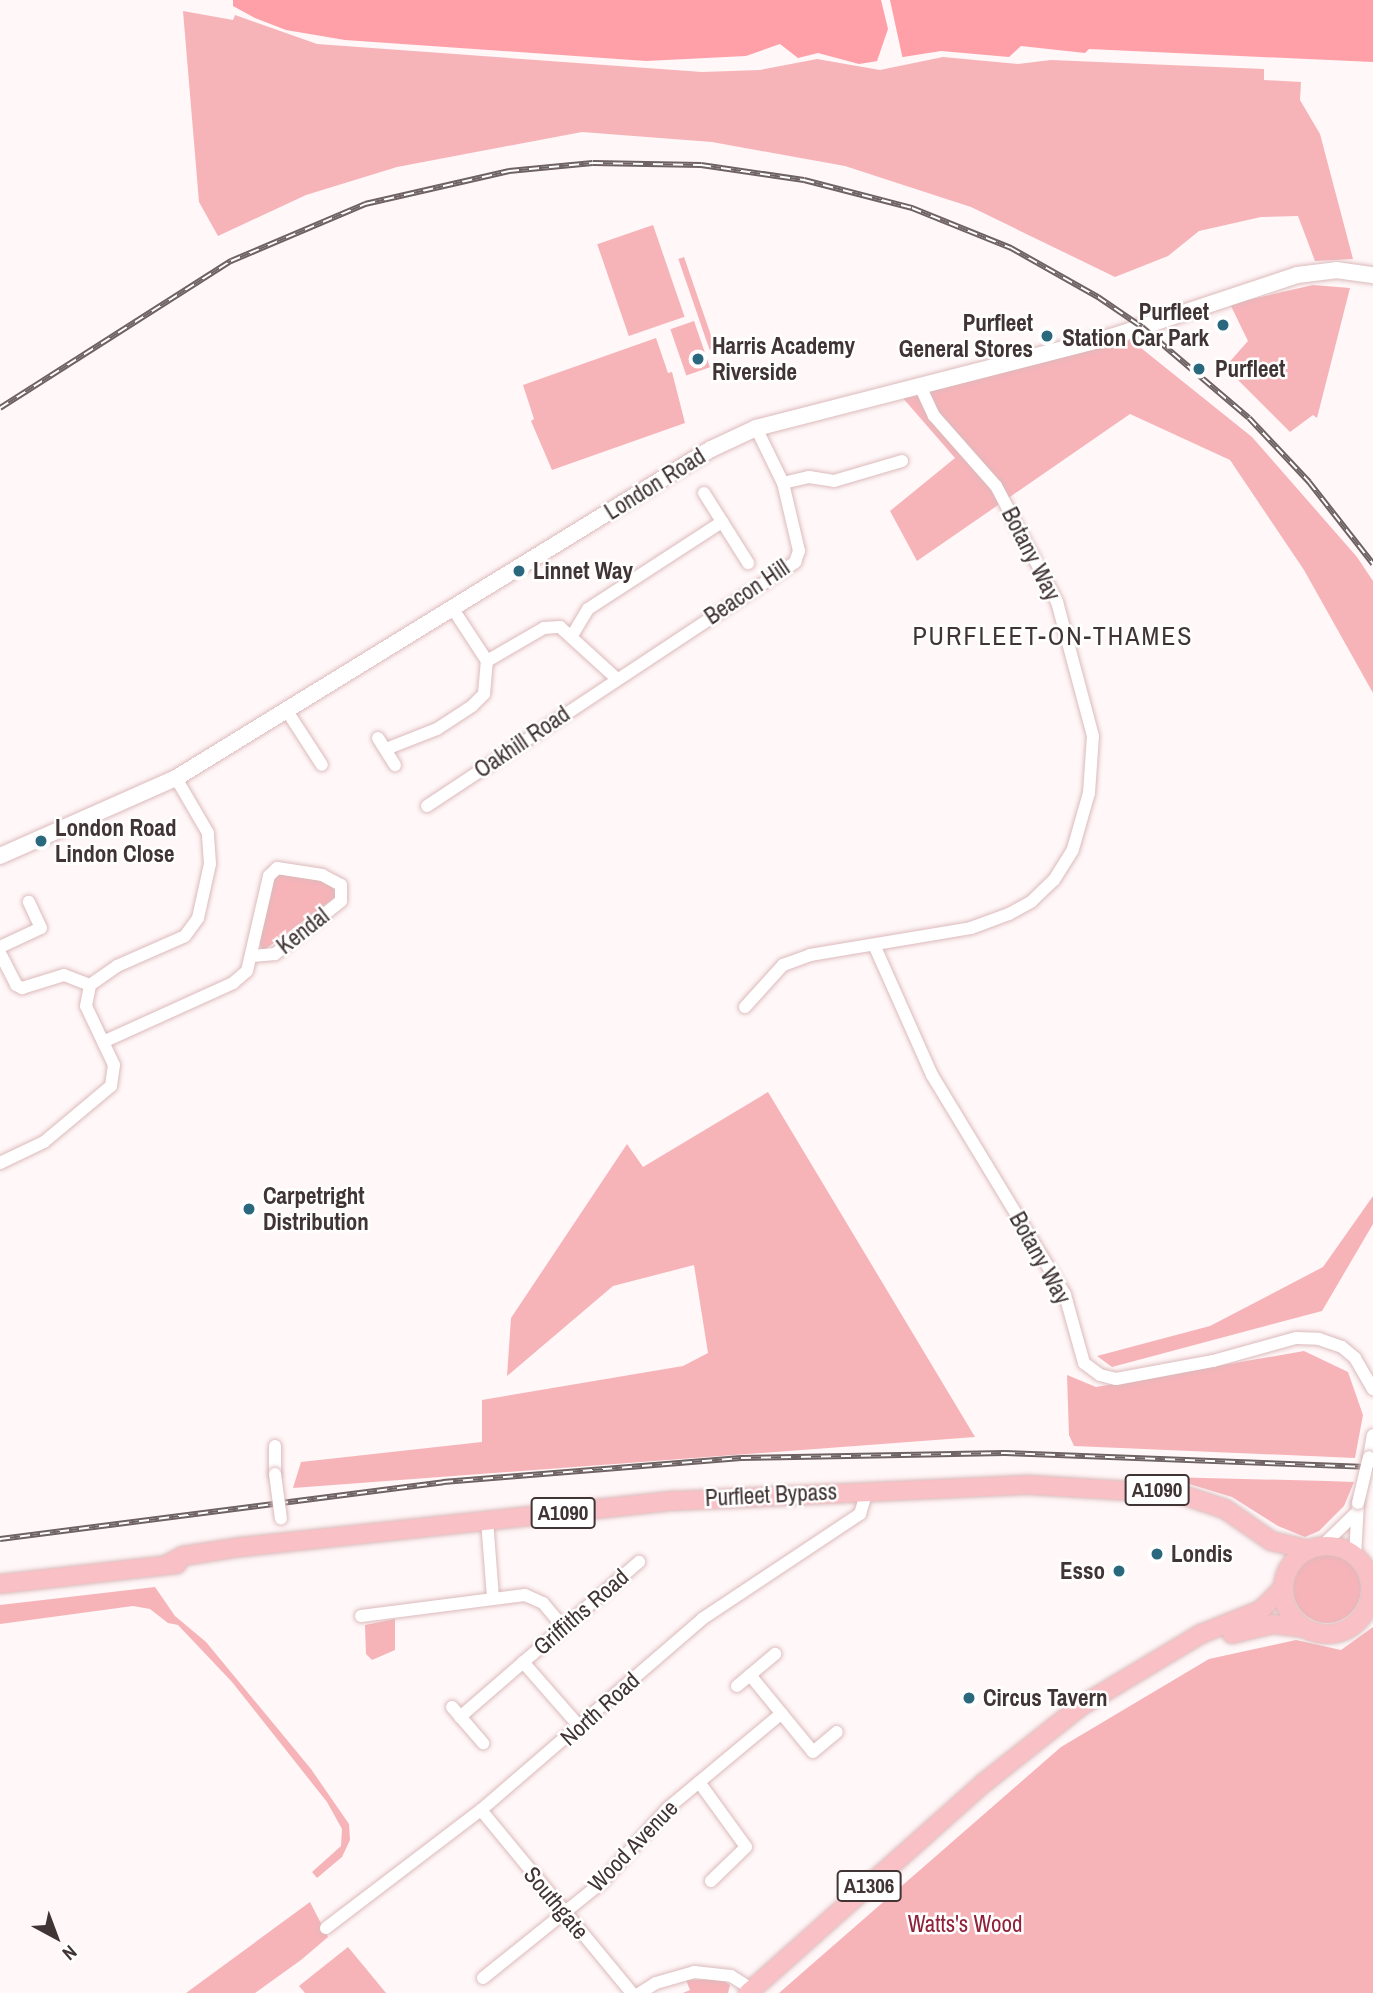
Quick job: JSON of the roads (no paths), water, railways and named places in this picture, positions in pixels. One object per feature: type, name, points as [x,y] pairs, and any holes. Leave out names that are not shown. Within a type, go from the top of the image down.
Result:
[{"type":"main road","name":"Purfleet Bypass","points":[[0,1584],[243,1557],[260,1548],[487,1520],[771,1493],[1030,1485],[1153,1490],[1216,1505],[1245,1520],[1271,1541],[1315,1548]]},
{"type":"main road","points":[[1271,1541],[1284,1583],[1289,1612],[1307,1629],[1320,1633],[1345,1630],[1368,1609],[1370,1582],[1363,1563],[1315,1548],[1298,1557],[1284,1583]]},
{"type":"main road","name":"A1306","points":[[750,1991],[1035,1742],[1081,1706],[1201,1634],[1261,1610],[1284,1583]]},
{"type":"main road","name":"A1306","points":[[1167,1656],[1252,1627],[1287,1624],[1307,1629]]},
{"type":"street","name":"London Road","points":[[0,856],[176,778],[711,449],[756,428],[919,384],[1104,339],[1297,275],[1336,271],[1373,275]]},
{"type":"street","name":"Botany Way","points":[[745,1007],[783,965],[810,955],[875,947],[971,928],[1032,901],[1054,880],[1073,849],[1089,793],[1093,736],[1057,602],[996,486],[934,416],[919,384]]},
{"type":"street","name":"Beacon Hill","points":[[617,678],[795,562],[799,551],[783,483],[756,428]]},
{"type":"street","points":[[783,483],[809,477],[834,481],[902,461]]},
{"type":"street","points":[[704,493],[748,563]]},
{"type":"street","points":[[573,634],[588,609],[722,522]]},
{"type":"street","points":[[396,765],[382,744],[437,729],[472,706],[484,694],[487,661],[453,609]]},
{"type":"street","points":[[487,661],[544,628],[560,627],[573,634],[617,678]]},
{"type":"street","name":"Oakhill Road","points":[[427,806],[617,678]]},
{"type":"street","points":[[287,711],[322,765]]},
{"type":"street","points":[[0,1163],[44,1142],[111,1086],[114,1065],[86,1006],[90,985],[117,966],[185,936],[198,918],[209,880],[208,833],[176,778]]},
{"type":"street","name":"Kendal","points":[[103,1042],[233,983],[247,971],[253,956],[269,876],[276,868],[322,875],[341,885],[341,901],[275,954],[253,956]]},
{"type":"street","points":[[0,947],[41,928],[29,902]]},
{"type":"street","name":"Botany Way","points":[[875,947],[933,1075],[1065,1295],[1084,1363],[1101,1375],[1116,1378],[1213,1361],[1296,1338],[1318,1339],[1342,1347],[1355,1358],[1373,1389]]},
{"type":"street","points":[[0,954],[16,985],[22,988],[64,975],[90,985]]},
{"type":"street","points":[[1363,1563],[1356,1508],[1373,1435]]},
{"type":"street","points":[[275,1446],[275,1474],[285,1546]]},
{"type":"street","name":"North Road","points":[[326,1928],[481,1811],[702,1619],[860,1514],[867,1491]]},
{"type":"street","points":[[1315,1548],[1356,1508]]},
{"type":"street","points":[[487,1520],[493,1598]]},
{"type":"street","name":"Griffiths Road","points":[[483,1743],[456,1712],[523,1662],[639,1562]]},
{"type":"street","points":[[361,1616],[525,1595],[543,1603],[564,1627]]},
{"type":"street","points":[[737,1686],[775,1654]]},
{"type":"street","name":"Griffiths Road","points":[[523,1662],[580,1727]]},
{"type":"street","points":[[750,1675],[813,1752],[837,1732]]},
{"type":"street","name":"Wood Avenue","points":[[483,1978],[601,1883],[638,1838],[699,1782],[782,1713]]},
{"type":"street","points":[[699,1782],[746,1847],[711,1881]]},
{"type":"street","name":"Southgate","points":[[481,1811],[632,1993]]},
{"type":"street","points":[[639,1993],[656,1983],[694,1972],[731,1976],[750,1991]]},
{"type":"railway","points":[[0,408],[231,261],[365,204],[509,171],[593,163],[701,165],[804,180],[912,208],[1011,248],[1098,297],[1142,327],[1249,418],[1309,482],[1373,564]]},
{"type":"railway","points":[[0,1539],[443,1482],[741,1458],[1005,1453],[1373,1467]]},
{"type":"place","name":"Purfleet Station Car Park","points":[[1223,325]]},
{"type":"place","name":"Purfleet General Stores","points":[[1047,336]]},
{"type":"place","name":"Harris Academy Riverside","points":[[698,359]]},
{"type":"place","name":"Purfleet","points":[[1199,369]]},
{"type":"place","name":"Linnet Way","points":[[519,571]]},
{"type":"place","name":"London Road Lindon Close","points":[[41,841]]},
{"type":"place","name":"Carpetright Distribution","points":[[249,1209]]},
{"type":"place","name":"Londis","points":[[1157,1554]]},
{"type":"place","name":"Esso","points":[[1119,1571]]},
{"type":"place","name":"Circus Tavern","points":[[969,1698]]},
{"type":"district","name":"PURFLEET-ON-THAMES","points":[[1053,636]]},
{"type":"park label","name":"Watts's Wood","points":[[965,1924]]}]
